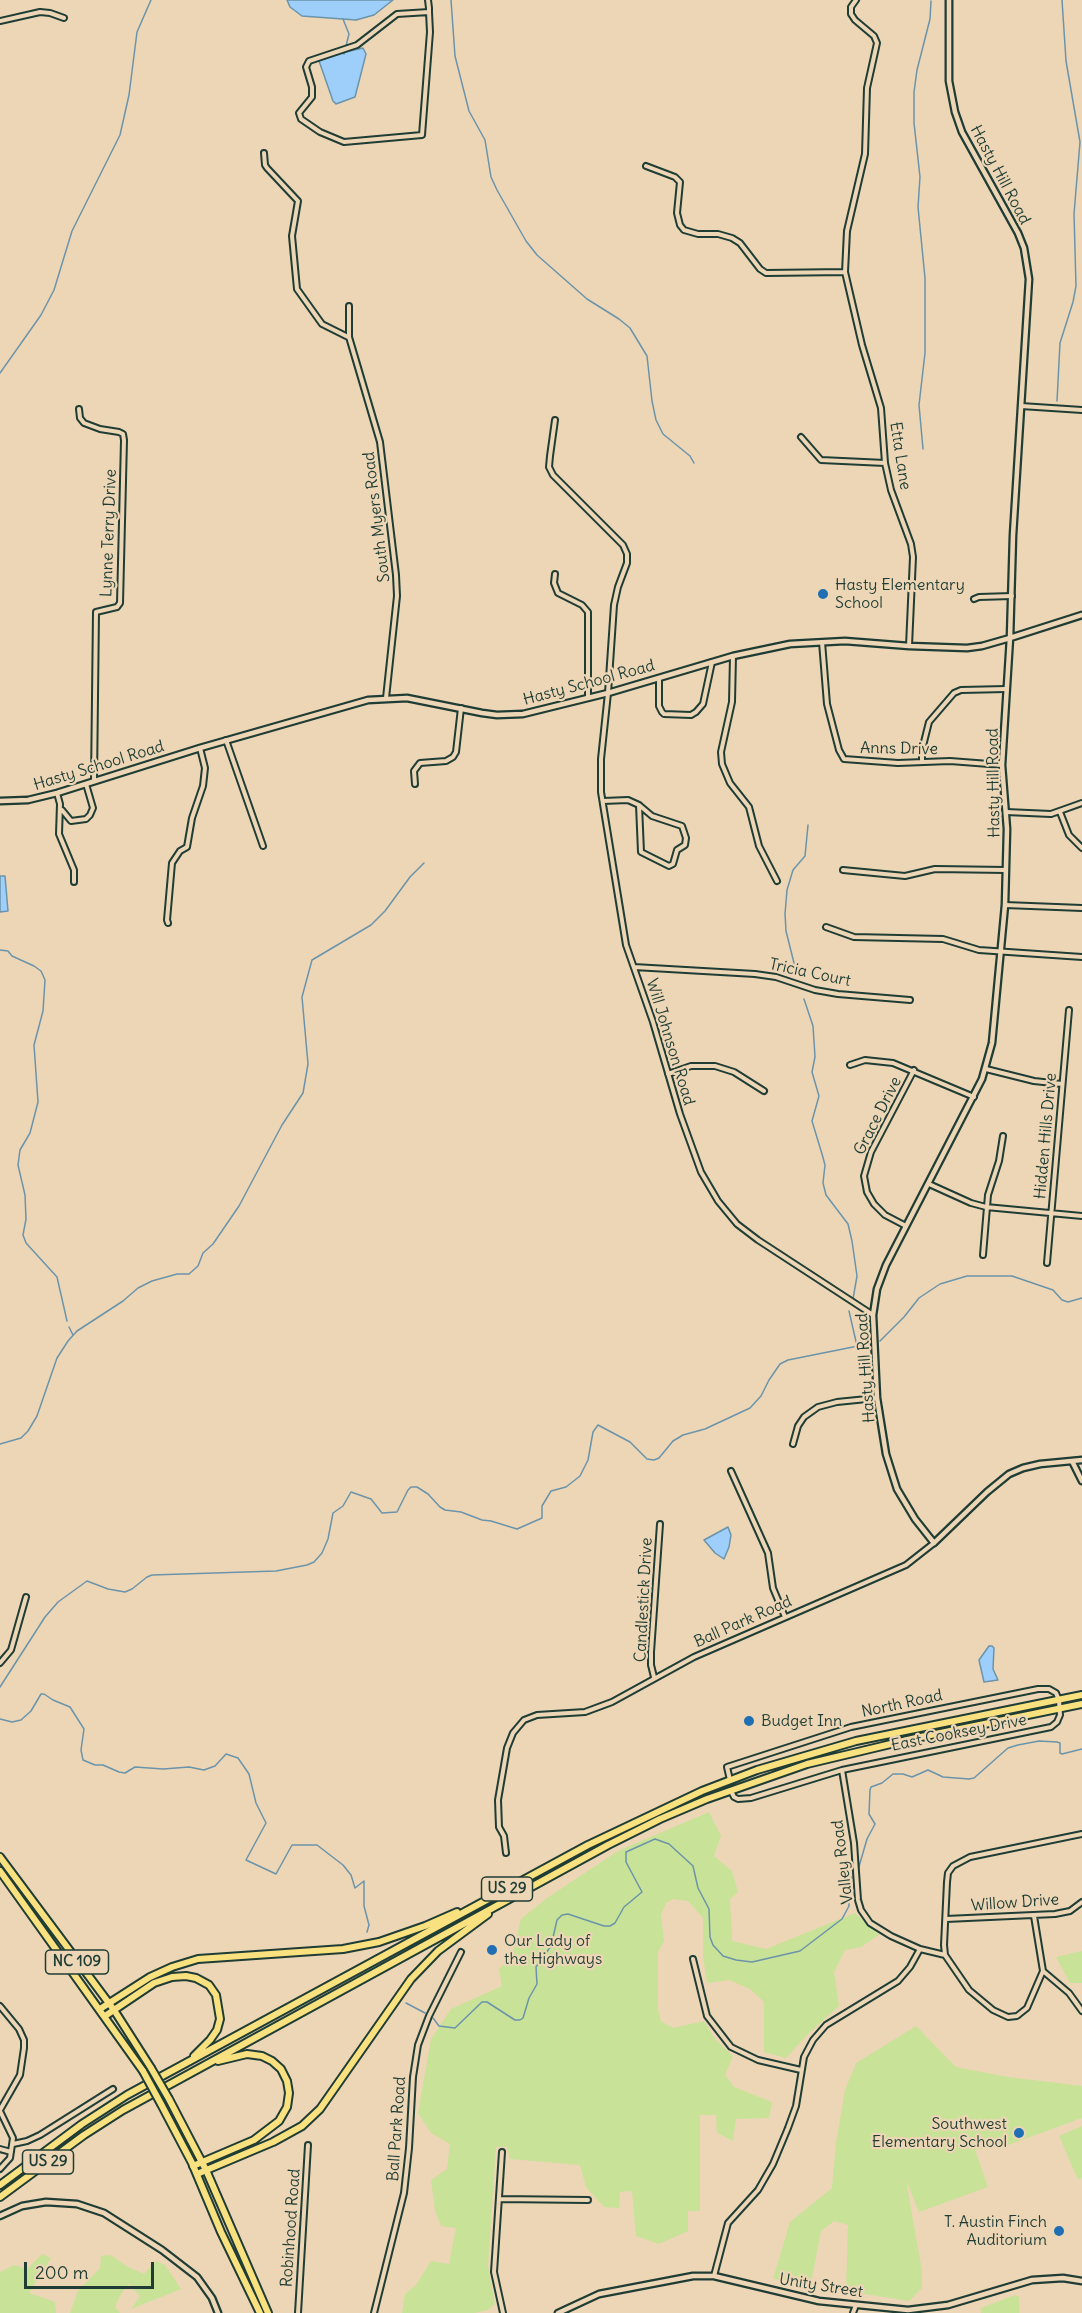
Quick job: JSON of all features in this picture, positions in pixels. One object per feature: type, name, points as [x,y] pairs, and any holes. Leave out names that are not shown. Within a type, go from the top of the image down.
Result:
[{"type":"main road","name":"US 29","points":[[0,2185],[81,2124],[127,2095],[633,1822],[757,1770],[856,1741],[1082,1695]]},
{"type":"main road","name":"US 29","points":[[0,2197],[84,2135],[123,2110],[629,1834],[707,1799],[807,1764],[859,1750],[1082,1704]]},
{"type":"main road","name":"NC 109","points":[[0,1857],[114,2010],[151,2068],[206,2170],[268,2313]]},
{"type":"main road","name":"NC 109","points":[[0,1871],[143,2071],[197,2174],[221,2232],[260,2313]]},
{"type":"main road","points":[[100,2009],[150,1977],[198,1959],[343,1949],[379,1942],[425,1926],[496,1895]]},
{"type":"main road","points":[[197,2174],[273,2142],[302,2126],[338,2086],[411,1978],[438,1951],[513,1897]]},
{"type":"main road","points":[[105,2016],[154,1983],[172,1977],[196,1978],[209,1985],[220,2006],[217,2030],[200,2051],[179,2067]]},
{"type":"main road","points":[[193,2166],[254,2140],[267,2131],[279,2121],[287,2107],[289,2093],[287,2081],[281,2069],[262,2056],[247,2054],[231,2056],[198,2068]]},
{"type":"street","points":[[428,0],[429,12],[430,32],[422,135],[344,142],[320,132],[301,119],[299,113],[312,97],[312,87],[306,67],[309,61],[357,45],[397,14],[429,12]]},
{"type":"street","name":"Etta Lane","points":[[856,0],[851,7],[851,14],[874,36],[877,43],[867,88],[865,154],[847,231],[845,272],[861,345],[880,408],[885,464],[891,490],[911,543],[913,557],[909,646]]},
{"type":"street","name":"Hasty Hill Road","points":[[934,1543],[915,1519],[897,1489],[886,1454],[877,1398],[873,1316],[879,1281],[974,1097],[986,1069],[992,1043],[1005,905],[1006,812],[1002,765],[1010,638],[1013,535],[1028,309],[1028,270],[1024,248],[962,132],[955,112],[949,81],[949,0]]},
{"type":"street","points":[[0,21],[40,12],[64,18]]},
{"type":"street","points":[[264,153],[267,168],[298,201],[292,236],[297,289],[322,324],[349,337]]},
{"type":"street","points":[[646,166],[675,177],[680,182],[677,213],[684,230],[698,234],[725,235],[732,238],[740,243],[760,269],[766,273],[845,272]]},
{"type":"street","name":"South Myers Road","points":[[349,306],[349,337],[380,442],[396,570],[397,596],[386,698]]},
{"type":"street","points":[[1021,406],[1082,410]]},
{"type":"street","name":"Lynne Terry Drive","points":[[80,409],[80,418],[84,423],[99,429],[119,432],[123,434],[124,440],[120,603],[117,607],[96,612],[94,781]]},
{"type":"street","name":"Will Johnson Road","points":[[555,420],[549,467],[553,475],[623,545],[627,554],[627,563],[614,606],[608,693],[600,759],[603,801],[626,945],[680,1114],[701,1172],[718,1201],[737,1224],[873,1316]]},
{"type":"street","points":[[801,437],[821,460],[885,464]]},
{"type":"street","points":[[555,574],[554,583],[558,593],[582,604],[588,612],[588,698]]},
{"type":"street","points":[[974,599],[1012,596]]},
{"type":"street","name":"Hasty School Road","points":[[0,801],[28,800],[57,793],[351,704],[386,698],[425,701],[497,715],[523,714],[608,693],[733,656],[790,644],[822,641],[967,648],[1010,638],[1082,615]]},
{"type":"street","name":"Anns Drive","points":[[822,641],[827,704],[842,757],[857,761],[950,761],[1002,765]]},
{"type":"street","points":[[733,656],[732,702],[721,752],[722,764],[730,783],[749,807],[759,846],[777,881]]},
{"type":"street","points":[[660,678],[659,706],[662,712],[691,715],[703,704],[712,662]]},
{"type":"street","points":[[922,762],[922,750],[929,722],[954,693],[1006,689]]},
{"type":"street","points":[[415,784],[414,771],[420,763],[446,761],[453,757],[456,752],[461,708]]},
{"type":"street","points":[[226,740],[263,846]]},
{"type":"street","points":[[168,923],[172,863],[180,851],[187,847],[192,818],[203,786],[205,768],[200,748]]},
{"type":"street","points":[[60,807],[64,815],[71,820],[86,819],[93,808],[86,784]]},
{"type":"street","points":[[57,793],[60,807],[59,834],[74,870],[74,882]]},
{"type":"street","points":[[603,801],[628,800],[639,805],[652,816],[682,826],[686,838],[685,845],[677,850],[673,864],[669,866],[641,852],[639,805]]},
{"type":"street","points":[[1006,812],[1051,814],[1082,803]]},
{"type":"street","points":[[1060,812],[1069,835],[1082,848]]},
{"type":"street","points":[[843,870],[905,876],[935,869],[1006,870]]},
{"type":"street","points":[[1005,905],[1082,908]]},
{"type":"street","points":[[826,927],[854,937],[943,939],[970,948],[1082,957]]},
{"type":"street","name":"Tricia Court","points":[[634,967],[755,974],[776,977],[815,990],[838,994],[910,1000]]},
{"type":"street","name":"Hidden Hills Drive","points":[[1047,1263],[1069,1010]]},
{"type":"street","points":[[850,1065],[871,1060],[893,1063],[974,1097]]},
{"type":"street","points":[[668,1074],[692,1066],[715,1066],[734,1072],[764,1091]]},
{"type":"street","points":[[986,1069],[1034,1081],[1062,1084]]},
{"type":"street","name":"Grace Drive","points":[[906,1226],[885,1215],[874,1204],[867,1192],[864,1176],[871,1152],[914,1070]]},
{"type":"street","points":[[983,1255],[986,1207],[990,1186],[999,1161],[1003,1136]]},
{"type":"street","points":[[929,1184],[971,1203],[986,1207],[1082,1216]]},
{"type":"street","points":[[793,1444],[798,1426],[804,1417],[818,1407],[837,1402],[877,1398]]},
{"type":"street","name":"Ball Park Road","points":[[507,1853],[504,1836],[499,1827],[498,1800],[507,1748],[517,1726],[532,1717],[595,1709],[612,1702],[694,1657],[906,1565],[934,1543],[1009,1474],[1040,1464],[1082,1460]]},
{"type":"street","points":[[1072,1461],[1082,1481]]},
{"type":"street","points":[[731,1471],[768,1553],[773,1588],[785,1617]]},
{"type":"street","name":"Candlestick Drive","points":[[654,1677],[651,1652],[660,1524]]},
{"type":"street","points":[[0,1663],[11,1650],[26,1597]]},
{"type":"street","name":"North Road","points":[[730,1780],[727,1767],[851,1727],[1038,1689],[1049,1689],[1056,1693],[1059,1700]]},
{"type":"street","points":[[1059,1700],[1060,1708]]},
{"type":"street","name":"East Cooksey Drive","points":[[842,1770],[1051,1727],[1057,1722],[1060,1708]]},
{"type":"street","points":[[730,1790],[738,1800],[751,1798],[842,1770]]},
{"type":"street","name":"Valley Road","points":[[842,1770],[854,1843],[856,1888],[864,1916],[878,1929],[920,1949],[945,1955]]},
{"type":"street","points":[[1034,1916],[1043,1971],[1027,2008],[1017,2016],[1009,2017],[993,2010],[969,1990],[945,1955],[948,1873],[959,1861],[970,1857],[1082,1834]]},
{"type":"street","name":"Willow Drive","points":[[946,1919],[1034,1916],[1070,1911],[1082,1902]]},
{"type":"street","points":[[714,2276],[728,2223],[758,2190],[773,2164],[796,2106],[801,2070],[809,2048],[823,2028],[898,1981],[910,1967],[920,1949]]},
{"type":"street","name":"Ball Park Road","points":[[374,2313],[404,2193],[409,2148],[412,2077],[418,2045],[429,2016],[461,1952]]},
{"type":"street","points":[[693,1959],[707,2016],[731,2047],[758,2060],[801,2070]]},
{"type":"street","points":[[1043,1971],[1069,1993],[1082,2011]]},
{"type":"street","points":[[0,2006],[19,2029],[24,2040],[20,2075],[0,2110],[12,2133],[13,2144],[9,2160],[0,2169]]},
{"type":"street","points":[[13,2144],[27,2141],[40,2134],[113,2089]]},
{"type":"street","name":"Robinhood Road","points":[[298,2313],[308,2145]]},
{"type":"street","points":[[0,2150],[11,2152]]},
{"type":"street","points":[[502,2152],[494,2272],[503,2313]]},
{"type":"street","points":[[499,2199],[588,2200]]},
{"type":"street","points":[[0,2216],[22,2206],[46,2202],[77,2204],[105,2213],[162,2250],[197,2277],[212,2298],[218,2313]]},
{"type":"street","name":"Unity Street","points":[[558,2313],[599,2294],[682,2278],[714,2276],[819,2301],[908,2310],[971,2299],[1032,2280],[1063,2278],[1082,2281]]},
{"type":"street","points":[[853,2313],[856,2305]]},
{"type":"green space","points":[[709,1812],[721,1836],[714,1856],[732,1871],[738,1892],[730,1899],[732,1941],[766,1949],[855,1913],[879,1935],[861,1947],[845,1950],[834,1972],[839,2006],[786,2058],[764,2052],[764,2002],[750,1989],[729,1980],[707,1983],[703,1957],[703,1918],[688,1901],[673,1899],[666,1903],[661,1915],[664,1941],[658,1952],[658,2009],[661,2021],[673,2028],[704,2021],[715,2039],[733,2056],[725,2075],[734,2087],[772,2102],[769,2118],[736,2119],[733,2141],[717,2133],[716,2115],[700,2115],[700,2211],[688,2211],[688,2231],[659,2244],[636,2236],[632,2191],[620,2192],[619,2208],[604,2207],[586,2187],[580,2165],[510,2159],[507,2147],[496,2147],[488,2266],[495,2304],[488,2310],[474,2313],[402,2313],[405,2294],[416,2285],[431,2261],[449,2264],[456,2228],[441,2226],[435,2211],[431,2180],[447,2169],[450,2144],[431,2133],[418,2113],[431,2039],[451,2009],[502,1986],[499,1969],[512,1956],[521,1919],[547,1898],[618,1851]]},
{"type":"green space","points":[[1082,1951],[1082,1983],[1070,1983],[1056,1957]]},
{"type":"green space","points":[[916,2026],[956,2067],[1008,2077],[1082,2086],[1082,2118],[1008,2145],[975,2150],[988,2187],[919,2212],[906,2180],[922,2271],[922,2288],[909,2301],[846,2291],[848,2225],[834,2221],[821,2231],[811,2283],[773,2279],[790,2222],[832,2188],[836,2143],[845,2090],[856,2063]]},
{"type":"green space","points":[[1082,2126],[1082,2178],[1078,2180],[1059,2136]]},
{"type":"green space","points":[[42,2254],[51,2258],[29,2293],[55,2302],[56,2313],[0,2313],[0,2272],[14,2265],[27,2269]]},
{"type":"green space","points":[[111,2255],[128,2267],[144,2274],[156,2261],[165,2265],[181,2289],[131,2309],[140,2296],[129,2284],[115,2307],[120,2313],[70,2313],[78,2291],[100,2268],[101,2256]]},
{"type":"green space","points":[[1015,2295],[1019,2297],[1019,2313],[981,2313],[981,2308]]},
{"type":"water","points":[[287,0],[393,0],[374,15],[356,20],[302,16],[290,7]]},
{"type":"water","points":[[363,48],[366,54],[355,97],[336,104],[318,58]]},
{"type":"water","points":[[0,876],[5,876],[8,911],[0,912]]},
{"type":"water","points":[[728,1527],[731,1535],[724,1559],[715,1553],[704,1540]]},
{"type":"water","points":[[989,1646],[994,1648],[993,1669],[998,1680],[984,1682],[979,1660]]},
{"type":"waterway","points":[[0,373],[41,315],[54,290],[72,231],[120,135],[129,95],[137,32],[151,0]]},
{"type":"waterway","points":[[451,0],[455,56],[469,111],[485,140],[491,177],[497,190],[526,241],[537,255],[587,299],[630,328],[647,356],[656,420],[663,434],[690,456],[694,463]]},
{"type":"waterway","points":[[1057,401],[1060,343],[1076,286],[1074,214],[1080,142],[1066,61],[1062,0]]},
{"type":"waterway","points":[[923,449],[919,405],[925,353],[925,278],[918,207],[920,177],[914,123],[914,92],[930,19],[931,1]]},
{"type":"waterway","points":[[343,19],[349,34],[344,54]]},
{"type":"waterway","points":[[796,971],[786,931],[785,914],[787,890],[793,870],[805,856],[808,825]]},
{"type":"waterway","points":[[0,1444],[21,1438],[28,1431],[37,1416],[57,1358],[77,1331],[123,1301],[138,1288],[152,1281],[177,1274],[189,1274],[198,1266],[203,1253],[213,1244],[239,1206],[282,1125],[303,1093],[308,1064],[302,997],[312,960],[371,925],[424,863]]},
{"type":"waterway","points":[[0,950],[8,951],[12,956],[34,966],[41,971],[45,980],[43,1011],[34,1045],[38,1102],[30,1133],[20,1150],[18,1165],[25,1195],[26,1219],[23,1235],[26,1243],[57,1277],[67,1321]]},
{"type":"waterway","points":[[804,999],[813,1026],[815,1057],[812,1072],[819,1096],[812,1121],[825,1165],[823,1183],[826,1195],[848,1224],[852,1241],[857,1276],[853,1299]]},
{"type":"waterway","points":[[880,1341],[919,1298],[940,1284],[967,1276],[1012,1276],[1053,1290],[1062,1300],[1068,1302],[1082,1298]]},
{"type":"waterway","points":[[849,1311],[857,1346]]},
{"type":"waterway","points":[[69,1327],[73,1335]]},
{"type":"waterway","points":[[0,1687],[45,1617],[58,1602],[87,1581],[108,1589],[125,1592],[152,1575],[276,1571],[307,1565],[314,1562],[322,1553],[328,1539],[333,1513],[343,1506],[351,1492],[371,1499],[382,1513],[397,1512],[408,1490],[411,1487],[417,1487],[445,1510],[461,1512],[517,1529],[542,1518],[542,1506],[551,1491],[566,1487],[580,1476],[588,1460],[593,1432],[598,1425],[630,1442],[647,1459],[654,1460],[659,1458],[673,1441],[683,1435],[705,1429],[750,1408],[761,1396],[780,1364],[788,1360],[868,1344]]},
{"type":"waterway","points":[[0,1719],[12,1722],[21,1720],[31,1711],[41,1694],[44,1694],[70,1707],[84,1729],[81,1750],[83,1760],[125,1773],[135,1767],[163,1769],[189,1767],[204,1770],[215,1766],[226,1754],[238,1758],[249,1774],[256,1803],[266,1823],[246,1860],[276,1874],[292,1845],[317,1845],[343,1865],[351,1875],[355,1888],[364,1881],[364,1906],[369,1925],[367,1932]]},
{"type":"waterway","points":[[858,1870],[867,1839],[875,1824],[869,1814],[871,1787],[882,1783],[893,1774],[912,1777],[928,1770],[943,1777],[969,1779],[974,1778],[1008,1748],[1018,1745],[1039,1741],[1057,1742],[1060,1743],[1062,1754],[1082,1749]]},
{"type":"waterway","points":[[433,2018],[439,2026],[455,2028],[482,2002],[487,2002],[515,2020],[523,2018],[529,1998],[537,1984],[536,1967],[551,1946],[557,1920],[562,1915],[568,1914],[604,1926],[615,1923],[624,1907],[642,1892],[626,1862],[626,1852],[655,1839],[669,1844],[693,1866],[698,1888],[709,1909],[710,1937],[713,1945],[723,1956],[736,1960],[752,1962],[800,1951],[842,1919],[849,1906],[848,1888],[852,1877]]},
{"type":"waterway","points":[[406,2003],[425,2013]]},
{"type":"place","name":"Hasty Elementary School","points":[[823,594]]},
{"type":"place","name":"Budget Inn","points":[[749,1721]]},
{"type":"place","name":"Our Lady of the Highways","points":[[492,1950]]},
{"type":"place","name":"Southwest Elementary School","points":[[1019,2133]]},
{"type":"place","name":"T. Austin Finch Auditorium","points":[[1059,2231]]}]
